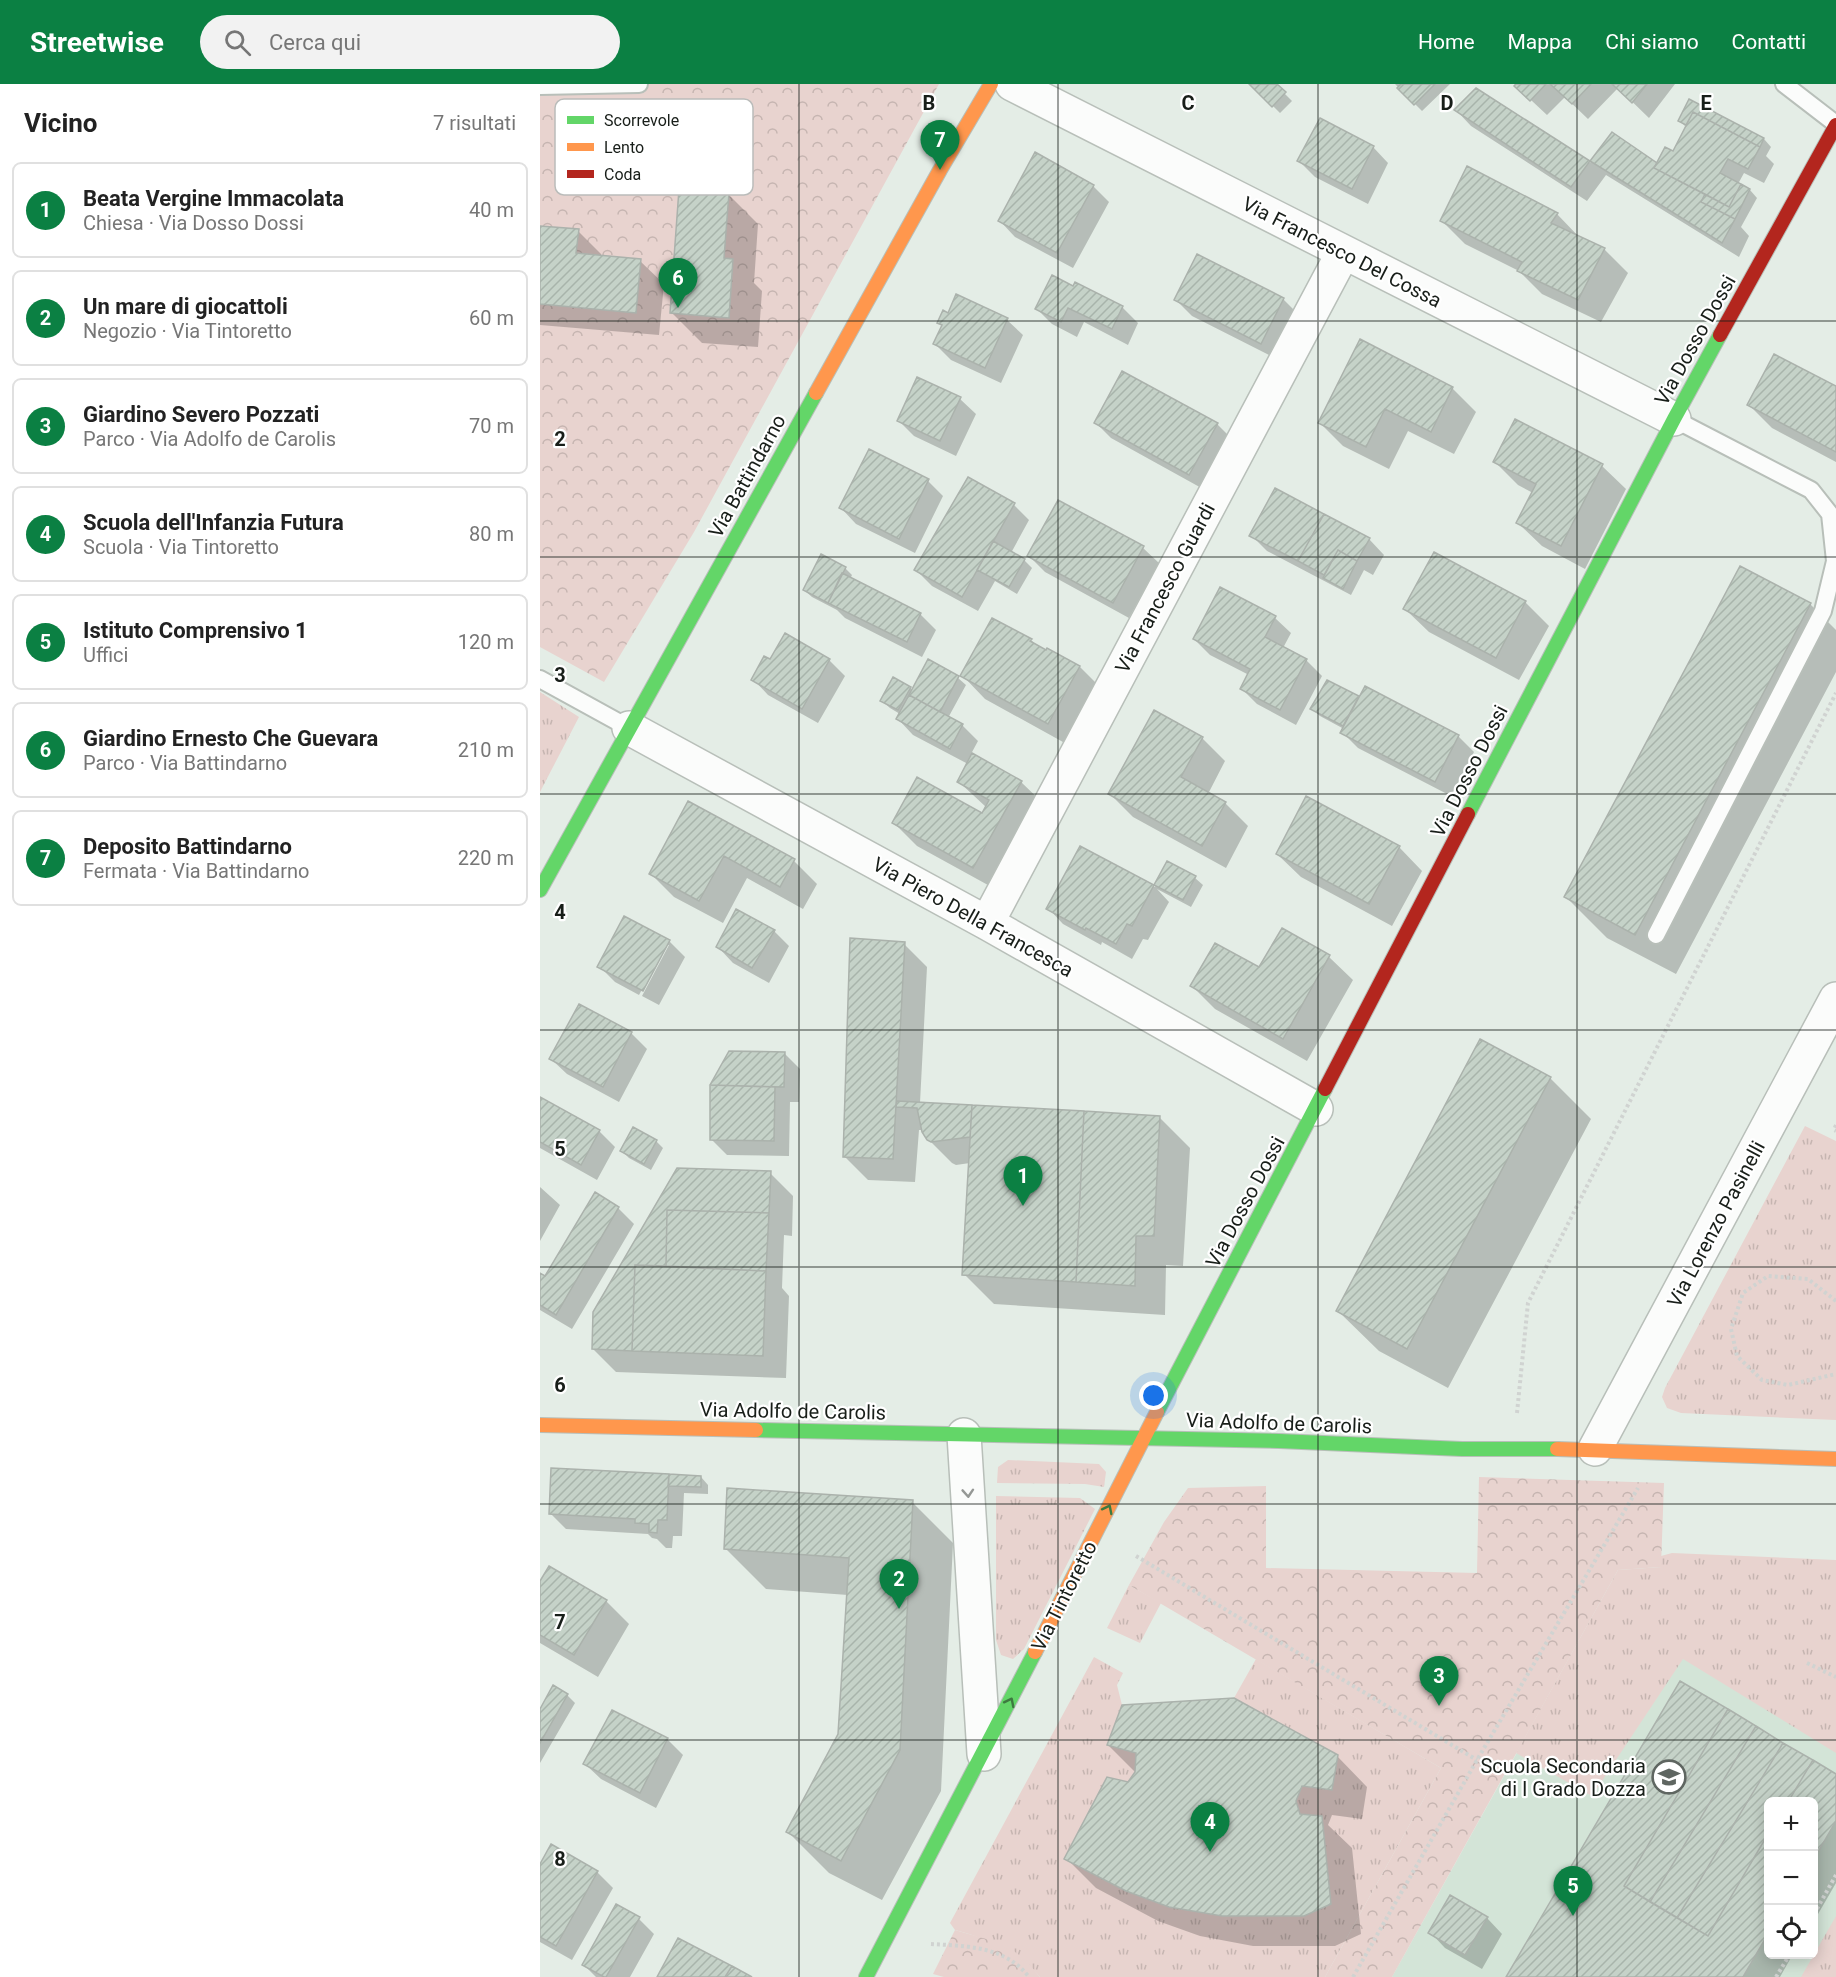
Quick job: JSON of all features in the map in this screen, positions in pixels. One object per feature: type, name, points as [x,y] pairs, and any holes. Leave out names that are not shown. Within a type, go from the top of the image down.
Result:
[{"type":"street","name":"Via Battindarno","points":[[540,890],[940,170],[991,84]]},
{"type":"street","name":"Via Francesco Del Cossa","points":[[1012,84],[1674,419]]},
{"type":"street","name":"Via Dosso Dossi","points":[[1144,1438],[1674,419],[1836,125]]},
{"type":"street","name":"Via Francesco Guardi","points":[[987,923],[1342,253]]},
{"type":"street","name":"Via Piero Della Francesca","points":[[629,728],[987,923],[1316,1109]]},
{"type":"street","name":"Via Lorenzo Pasinelli","points":[[1595,1449],[1836,999]]},
{"type":"street","name":"Via Adolfo de Carolis","points":[[540,1425],[1144,1438],[1462,1449],[1595,1449],[1836,1459]]},
{"type":"street","points":[[964,1435],[984,1754]]},
{"type":"street","name":"Via Tintoretto","points":[[866,1977],[984,1754],[1144,1438]]},
{"type":"lane","points":[[540,86],[639,84]]},
{"type":"lane","points":[[1784,84],[1836,125]]},
{"type":"lane","points":[[1656,934],[1823,611],[1834,561],[1830,513],[1811,490],[1674,419]]},
{"type":"lane","points":[[540,679],[629,728]]},
{"type":"path","points":[[1516,1422],[1528,1303],[1836,693]]},
{"type":"path","points":[[1836,1125],[1834,1130],[1836,1131]]},
{"type":"path","points":[[1836,1301],[1808,1279],[1768,1276],[1743,1293],[1731,1329],[1737,1356],[1762,1380],[1788,1385],[1836,1374]]},
{"type":"path","points":[[1353,1977],[1638,1486]]},
{"type":"path","points":[[1136,1556],[1477,1760]]},
{"type":"path","points":[[1807,1663],[1836,1677]]},
{"type":"path","points":[[1818,1907],[1836,1875]]},
{"type":"path","points":[[931,1944],[978,1947],[1002,1955],[1029,1977]]},
{"type":"path","points":[[1776,1977],[1787,1959]]},
{"type":"shaded area","name":"Scuola Secondaria di I Grado Dozza","points":[[1606,1593],[1836,1610],[1836,1977],[1392,1977]]},
{"type":"green space","points":[[540,84],[939,84],[694,532],[604,682],[540,647]]},
{"type":"green space","points":[[540,692],[579,717],[540,792]]},
{"type":"green space","points":[[1805,1126],[1836,1141],[1836,1420],[1681,1413],[1667,1408],[1662,1397],[1665,1388]]},
{"type":"green space","points":[[1008,1460],[1099,1464],[1106,1472],[1104,1487],[1085,1484],[997,1483],[998,1467]]},
{"type":"green space","points":[[1479,1477],[1664,1483],[1661,1567],[1618,1570],[1392,1977],[1325,1977],[1441,1768],[1129,1585],[1164,1522],[1188,1488],[1266,1486],[1266,1568],[1477,1573]]},
{"type":"green space","points":[[996,1496],[1080,1498],[1095,1509],[1024,1649],[1013,1659],[1001,1655],[996,1640]]},
{"type":"green space","points":[[1672,1553],[1836,1560],[1836,1753],[1683,1659],[1592,1796],[1516,1753],[1618,1570],[1661,1567],[1661,1556]]},
{"type":"green space","points":[[1129,1585],[1161,1603],[1140,1643],[1107,1628]]},
{"type":"green space","points":[[1094,1657],[1123,1673],[1117,1685],[1122,1705],[1107,1745],[1136,1753],[1135,1772],[1128,1782],[1107,1778],[1064,1859],[1126,1891],[1169,1907],[1222,1916],[1304,1916],[1331,1904],[1322,1817],[1300,1814],[1296,1801],[1302,1786],[1332,1790],[1338,1755],[1234,1698],[1256,1659],[1441,1768],[1325,1977],[1040,1977],[1023,1961],[1002,1948],[979,1937],[955,1930],[950,1923]]},
{"type":"green space","points":[[1836,1916],[1836,1977],[1801,1977],[1811,1959],[1818,1959],[1818,1947]]},
{"type":"green space","points":[[955,1930],[1007,1945],[1040,1977],[944,1977],[933,1974]]},
{"type":"building","points":[[1249,84],[1277,84],[1286,92],[1272,107]]},
{"type":"building","points":[[1401,84],[1435,84],[1414,105],[1397,88]]},
{"type":"building","points":[[1516,84],[1546,84],[1530,101],[1514,86]]},
{"type":"building","points":[[1550,84],[1591,84],[1572,104]]},
{"type":"building","points":[[1612,84],[1647,84],[1632,103]]},
{"type":"building","points":[[1476,88],[1590,161],[1571,187],[1454,110]]},
{"type":"building","points":[[1689,99],[1764,138],[1760,147],[1693,112],[1686,125],[1678,121]]},
{"type":"building","points":[[1693,112],[1760,147],[1748,169],[1728,159],[1720,173],[1741,184],[1729,207],[1654,168],[1665,147],[1673,151]]},
{"type":"building","points":[[1320,118],[1374,146],[1352,189],[1297,161]]},
{"type":"building","points":[[1612,132],[1657,163],[1654,168],[1705,194],[1701,202],[1735,219],[1722,243],[1590,161]]},
{"type":"building","points":[[1035,152],[1094,185],[1057,253],[998,221]]},
{"type":"building","points":[[1467,166],[1558,213],[1551,223],[1605,248],[1578,300],[1517,271],[1522,262],[1440,221]]},
{"type":"building","points":[[1741,184],[1750,189],[1735,219],[1701,202],[1705,194],[1729,207]]},
{"type":"building","points":[[679,195],[729,195],[724,258],[733,259],[729,318],[670,313]]},
{"type":"building","points":[[540,226],[579,229],[576,253],[641,259],[636,313],[540,304]]},
{"type":"building","points":[[1197,254],[1284,298],[1261,344],[1174,300]]},
{"type":"building","points":[[1052,275],[1073,286],[1075,282],[1123,306],[1112,329],[1068,308],[1061,322],[1035,309]]},
{"type":"building","points":[[956,294],[1008,318],[985,368],[933,344],[942,325],[937,323],[943,310],[948,313]]},
{"type":"building","points":[[1360,339],[1453,387],[1431,432],[1385,409],[1366,447],[1318,423]]},
{"type":"building","points":[[1774,354],[1836,386],[1836,452],[1747,405]]},
{"type":"building","points":[[1122,371],[1218,423],[1189,475],[1094,423]]},
{"type":"building","points":[[917,377],[961,397],[940,441],[897,421]]},
{"type":"building","points":[[1515,419],[1603,464],[1561,546],[1516,523],[1536,484],[1493,462]]},
{"type":"building","points":[[869,449],[929,479],[899,539],[839,508]]},
{"type":"building","points":[[968,477],[1015,503],[962,597],[914,570]]},
{"type":"building","points":[[1275,488],[1324,514],[1298,561],[1249,536]]},
{"type":"building","points":[[1058,500],[1144,546],[1113,603],[1027,556]]},
{"type":"building","points":[[1324,514],[1370,538],[1357,561],[1338,550],[1324,575],[1298,561]]},
{"type":"building","points":[[993,541],[1025,559],[1009,587],[977,570]]},
{"type":"building","points":[[1338,550],[1357,561],[1343,589],[1323,578]]},
{"type":"building","points":[[1434,552],[1526,601],[1496,658],[1403,609]]},
{"type":"building","points":[[821,554],[846,567],[828,603],[803,590]]},
{"type":"building","points":[[1740,566],[1811,603],[1635,935],[1564,897]]},
{"type":"building","points":[[842,573],[921,613],[907,642],[828,603]]},
{"type":"building","points":[[1220,587],[1276,616],[1265,637],[1307,659],[1280,710],[1240,689],[1250,669],[1193,639]]},
{"type":"building","points":[[992,618],[1032,639],[1030,641],[1046,650],[1047,648],[1080,666],[1048,724],[960,676]]},
{"type":"building","points":[[785,633],[830,659],[802,709],[751,680],[764,656],[770,659]]},
{"type":"building","points":[[928,659],[959,676],[940,712],[909,695]]},
{"type":"building","points":[[893,677],[911,687],[898,710],[880,701]]},
{"type":"building","points":[[1327,680],[1359,696],[1343,726],[1310,709]]},
{"type":"building","points":[[1365,686],[1459,735],[1435,782],[1340,733]]},
{"type":"building","points":[[909,695],[963,724],[950,749],[896,719]]},
{"type":"building","points":[[1154,710],[1203,737],[1181,777],[1226,802],[1202,846],[1108,794]]},
{"type":"building","points":[[972,753],[1022,781],[973,868],[892,823],[917,777],[982,813],[989,800],[957,782]]},
{"type":"building","points":[[1306,796],[1400,846],[1369,904],[1276,854]]},
{"type":"building","points":[[688,801],[795,859],[780,887],[724,856],[699,901],[649,874]]},
{"type":"building","points":[[1080,846],[1154,885],[1132,926],[1127,924],[1116,944],[1046,909]]},
{"type":"building","points":[[1167,861],[1196,876],[1183,900],[1154,885]]},
{"type":"building","points":[[736,909],[775,930],[752,968],[716,947]]},
{"type":"building","points":[[624,916],[670,940],[643,991],[597,967]]},
{"type":"building","points":[[1282,928],[1330,955],[1283,1039],[1190,986],[1215,943],[1259,967]]},
{"type":"building","points":[[850,938],[905,942],[893,1159],[843,1157]]},
{"type":"building","points":[[579,1004],[632,1032],[603,1087],[549,1059]]},
{"type":"building","points":[[1480,1039],[1551,1077],[1407,1349],[1336,1311]]},
{"type":"building","points":[[729,1051],[785,1052],[784,1087],[710,1085]]},
{"type":"building","points":[[710,1085],[775,1087],[774,1141],[710,1140]]},
{"type":"building","points":[[540,1097],[600,1130],[581,1165],[540,1142]]},
{"type":"building","points":[[897,1101],[972,1105],[970,1137],[931,1142],[922,1132],[917,1108],[896,1107]]},
{"type":"building","points":[[972,1105],[1084,1111],[1076,1282],[962,1275]]},
{"type":"building","points":[[1084,1111],[1160,1116],[1154,1236],[1136,1236],[1135,1286],[1076,1282]]},
{"type":"building","points":[[633,1127],[657,1140],[644,1164],[620,1151]]},
{"type":"building","points":[[677,1168],[771,1171],[769,1213],[667,1210],[666,1266],[635,1265],[632,1351],[592,1349],[593,1312]]},
{"type":"building","points":[[595,1192],[619,1207],[556,1315],[540,1305],[540,1273],[545,1276]]},
{"type":"building","points":[[667,1210],[769,1213],[766,1271],[666,1266]]},
{"type":"building","points":[[635,1265],[766,1271],[763,1356],[632,1351]]},
{"type":"building","points":[[551,1468],[669,1474],[667,1520],[658,1520],[657,1533],[649,1532],[649,1524],[635,1523],[635,1519],[549,1514]]},
{"type":"building","points":[[669,1474],[701,1476],[701,1487],[668,1486]]},
{"type":"building","points":[[727,1488],[913,1500],[900,1750],[841,1861],[786,1832],[838,1734],[849,1558],[724,1549]]},
{"type":"building","points":[[549,1566],[607,1600],[574,1655],[540,1635],[540,1581]]},
{"type":"building","points":[[1680,1681],[1728,1709],[1624,1886],[1708,1936],[1764,1841],[1764,1941],[1743,1977],[1506,1977]]},
{"type":"building","points":[[553,1685],[568,1694],[540,1743],[540,1709]]},
{"type":"building","points":[[1234,1698],[1338,1755],[1332,1790],[1302,1786],[1296,1801],[1300,1814],[1322,1816],[1331,1904],[1304,1916],[1222,1916],[1169,1907],[1126,1891],[1064,1859],[1107,1777],[1128,1782],[1135,1772],[1136,1753],[1107,1745],[1122,1705]]},
{"type":"building","points":[[1728,1709],[1756,1726],[1650,1902],[1624,1886]]},
{"type":"building","points":[[612,1710],[668,1738],[640,1793],[583,1764]]},
{"type":"building","points":[[1756,1726],[1783,1743],[1677,1918],[1650,1902]]},
{"type":"building","points":[[1783,1743],[1813,1760],[1791,1797],[1764,1797],[1764,1841],[1708,1936],[1677,1918]]},
{"type":"building","points":[[1813,1760],[1836,1774],[1836,1821],[1818,1852],[1818,1797],[1791,1797]]},
{"type":"building","points":[[551,1844],[598,1871],[556,1946],[540,1937],[540,1864]]},
{"type":"building","points":[[1450,1895],[1488,1917],[1465,1955],[1428,1933]]},
{"type":"building","points":[[616,1904],[640,1917],[604,1977],[582,1965]]},
{"type":"building","points":[[678,1938],[732,1966],[725,1977],[657,1977]]},
{"type":"building","points":[[732,1966],[752,1977],[725,1977]]},
{"type":"traffic: fast","points":[[1468,814],[1720,335]]},
{"type":"traffic: fast","points":[[540,890],[816,393]]},
{"type":"traffic: fast","points":[[1157,1412],[1325,1089]]},
{"type":"traffic: fast","points":[[756,1430],[1279,1441],[1462,1449],[1557,1449]]},
{"type":"traffic: fast","points":[[866,1977],[1035,1652]]},
{"type":"traffic: slow","points":[[816,393],[940,170],[991,84]]},
{"type":"traffic: slow","points":[[1035,1652],[1157,1412]]},
{"type":"traffic: slow","points":[[540,1425],[756,1430]]},
{"type":"traffic: slow","points":[[1557,1449],[1836,1459]]},
{"type":"traffic: jam","points":[[1720,335],[1836,125]]},
{"type":"traffic: jam","points":[[1325,1089],[1468,814]]},
{"type":"place","name":"Deposito Battindarno","points":[[940,170]]},
{"type":"place","name":"Giardino Ernesto Che Guevara","points":[[678,308]]},
{"type":"place","name":"Beata Vergine Immacolata","points":[[1023,1206]]},
{"type":"place","name":"Un mare di giocattoli","points":[[899,1609]]},
{"type":"place","name":"Giardino Severo Pozzati","points":[[1439,1706]]},
{"type":"place","name":"Scuola Secondaria di I Grado Dozza","points":[[1669,1777]]},
{"type":"place","name":"Scuola dell'Infanzia Futura","points":[[1210,1852]]},
{"type":"place","name":"Istituto Comprensivo 1","points":[[1573,1916]]}]
